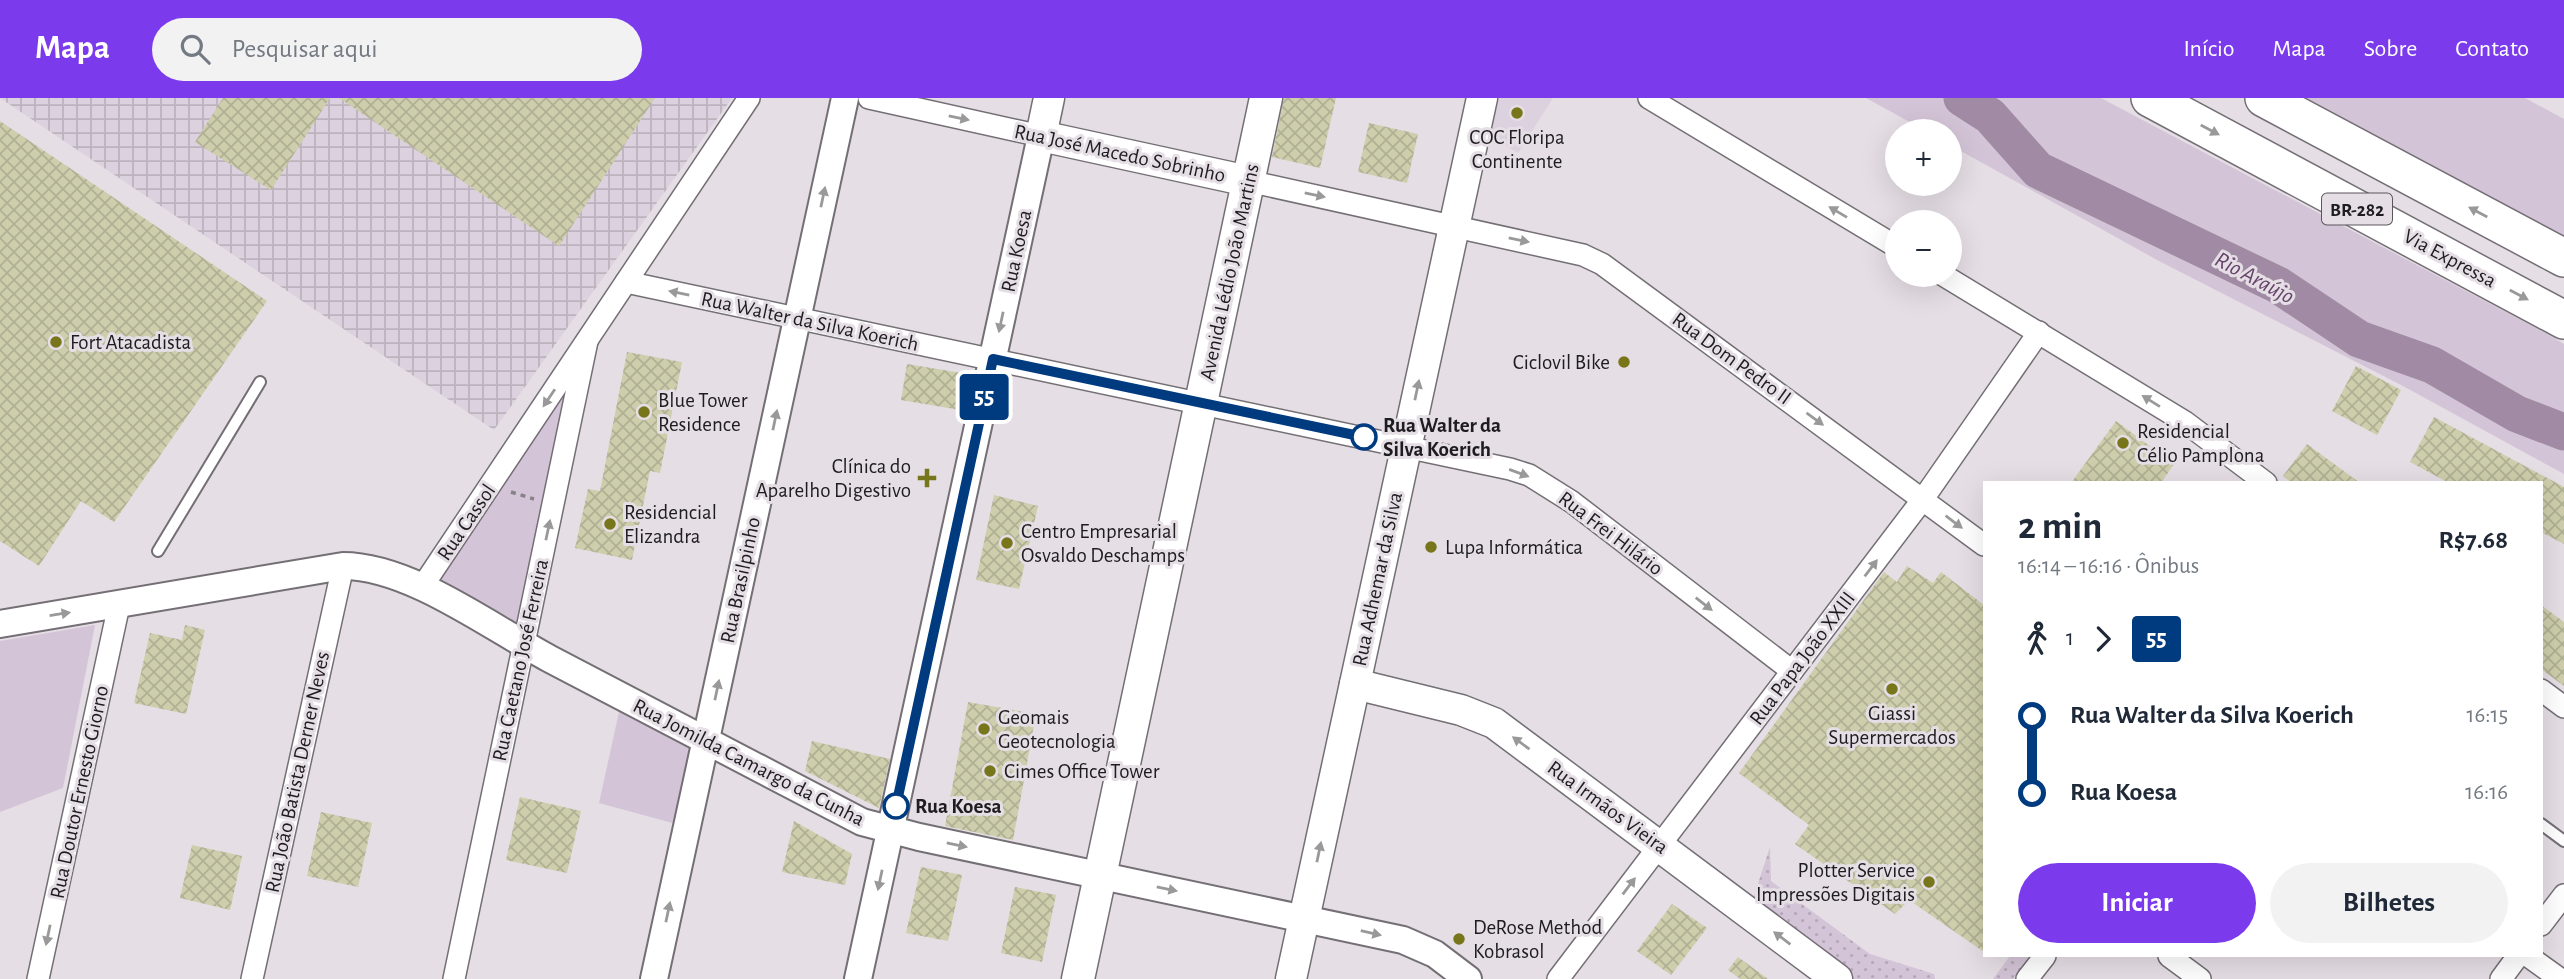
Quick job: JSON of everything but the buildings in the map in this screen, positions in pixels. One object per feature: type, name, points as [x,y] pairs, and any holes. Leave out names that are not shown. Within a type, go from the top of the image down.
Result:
[{"type":"highway","name":"Via Expressa","points":[[2150,98],[2564,320]]},
{"type":"highway","name":"BR-282","points":[[2264,98],[2563,257]]},
{"type":"main road","name":"Rua Koesa","points":[[1041,136],[1049,98]]},
{"type":"main road","name":"Avenida Lédio João Martins","points":[[1078,979],[1266,98]]},
{"type":"main road","name":"Rua Adhemar da Silva","points":[[1292,979],[1405,445],[1482,98]]},
{"type":"main road","name":"Rua José Macedo Sobrinho","points":[[1041,136],[1248,181]]},
{"type":"main road","name":"Rua Irmãos Vieira","points":[[1354,684],[1461,710],[1494,723],[1837,979]]},
{"type":"street","name":"Rua Cassol","points":[[422,587],[750,98]]},
{"type":"street","name":"Rua Brasilpinho","points":[[654,979],[845,98]]},
{"type":"street","name":"Rua José Macedo Sobrinho","points":[[869,98],[1041,136]]},
{"type":"street","points":[[1649,98],[1885,240]]},
{"type":"street","name":"Rua Koesa","points":[[858,979],[1041,136]]},
{"type":"street","name":"Rua José Macedo Sobrinho","points":[[1248,181],[1453,225]]},
{"type":"street","name":"Rua Dom Pedro II","points":[[1453,225],[1583,254],[1602,264],[1983,544]]},
{"type":"street","name":"Rua Walter da Silva Koerich","points":[[626,282],[1405,445]]},
{"type":"street","points":[[1962,286],[2185,422],[2263,481]]},
{"type":"street","name":"Rua Papa João XXIII","points":[[1558,979],[1923,499],[2039,332]]},
{"type":"street","name":"Rua Caetano José Ferreira","points":[[454,979],[586,341]]},
{"type":"street","name":"Rua Frei Hilário","points":[[1405,445],[1510,469],[1549,486],[1793,671]]},
{"type":"street","points":[[0,624],[343,566],[381,569],[422,587]]},
{"type":"street","name":"Rua João Batista Derner Neves","points":[[252,979],[343,566]]},
{"type":"street","name":"Rua Jomilda Camargo da Cunha","points":[[422,587],[524,645],[862,822],[890,831],[1304,918],[1419,945],[1468,979]]},
{"type":"street","name":"Rua Doutor Ernesto Giorno","points":[[38,979],[119,605]]},
{"type":"street","points":[[2543,691],[2564,707]]},
{"type":"street","points":[[2543,922],[2564,895]]},
{"type":"street","points":[[2027,979],[2044,957]]},
{"type":"street","points":[[2170,957],[2200,979]]},
{"type":"street","points":[[2501,979],[2517,957]]},
{"type":"street","points":[[2529,957],[2560,979]]},
{"type":"lane","points":[[158,551],[260,382]]},
{"type":"lane","points":[[2543,825],[2564,841]]},
{"type":"path","points":[[490,486],[553,504]]},
{"type":"shaded area","points":[[0,98],[732,98],[494,430]]},
{"type":"shaded area","name":"COC Floripa Continente","points":[[1500,98],[1553,98],[1518,153],[1480,129]]},
{"type":"shaded area","points":[[1866,98],[2101,98],[2549,335],[2564,344],[2564,474],[2403,386],[2159,261],[1962,152],[1962,119],[1904,119]]},
{"type":"shaded area","points":[[2297,98],[2525,98],[2564,119],[2564,243]]},
{"type":"shaded area","points":[[573,371],[519,632],[431,587]]},
{"type":"shaded area","points":[[95,625],[63,788],[0,812],[0,641]]},
{"type":"shaded area","points":[[619,712],[692,748],[676,824],[599,803]]},
{"type":"shaded area","points":[[1770,847],[1771,881],[1870,954],[1934,974],[1935,979],[1845,979],[1750,908]]},
{"type":"shaded area","points":[[2009,957],[2030,957],[2013,979],[1993,979]]},
{"type":"waterway","name":"Rio Araújo","points":[[1962,98],[1990,116],[2038,170],[2278,285],[2359,339],[2432,365],[2517,414],[2564,432]]},
{"type":"bus line","name":"55","points":[[896,806],[993,359],[1364,437]]},
{"type":"place","name":"COC Floripa Continente","points":[[1517,113]]},
{"type":"place","name":"Fort Atacadista","points":[[56,342]]},
{"type":"place","name":"Ciclovil Bike","points":[[1624,362]]},
{"type":"place","name":"Blue Tower Residence","points":[[644,412]]},
{"type":"place","name":"Rua Walter da Silva Koerich","points":[[1364,437]]},
{"type":"place","name":"Residencial Célio Pamplona","points":[[2123,443]]},
{"type":"place","name":"Clínica do Aparelho Digestivo","points":[[927,478]]},
{"type":"place","name":"Residencial Elizandra","points":[[610,524]]},
{"type":"place","name":"Centro Empresarial Osvaldo Deschamps","points":[[1007,543]]},
{"type":"place","name":"Lupa Informática","points":[[1431,547]]},
{"type":"place","name":"Giassi Supermercados","points":[[1892,689]]},
{"type":"place","name":"Geomais Geotecnologia","points":[[984,729]]},
{"type":"place","name":"Cimes Office Tower","points":[[990,771]]},
{"type":"place","name":"Rua Koesa","points":[[896,806]]},
{"type":"place","name":"Plotter Service Impressões Digitais","points":[[1929,882]]},
{"type":"place","name":"DeRose Method Kobrasol","points":[[1459,939]]}]
